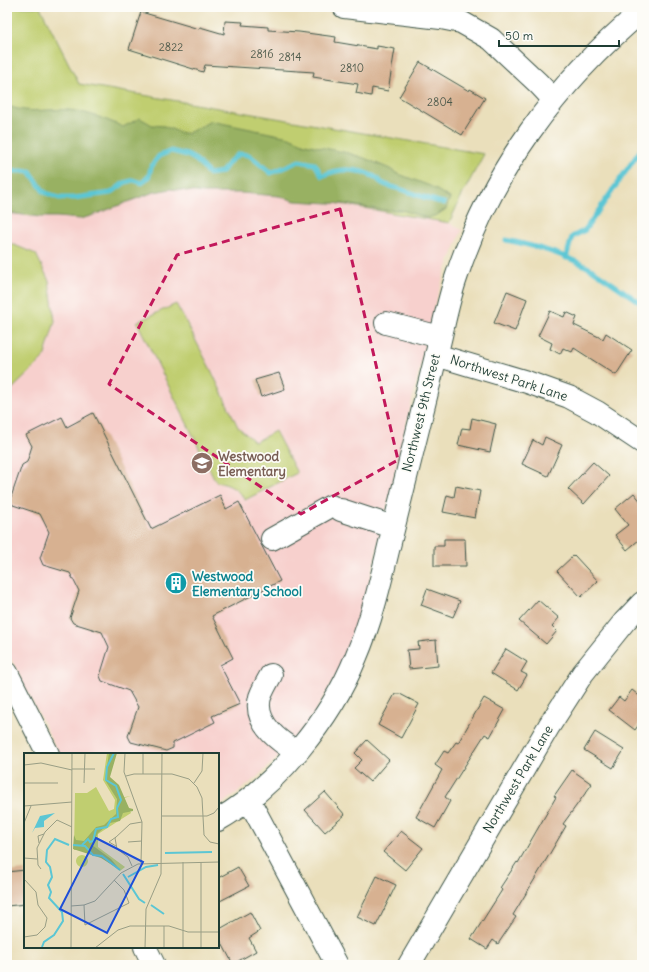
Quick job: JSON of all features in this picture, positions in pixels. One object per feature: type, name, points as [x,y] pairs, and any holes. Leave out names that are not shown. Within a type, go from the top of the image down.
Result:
[{"type":"street","points":[[344,7],[441,18],[461,22],[491,39],[554,100]]},
{"type":"street","name":"Northwest 9th Street","points":[[219,819],[249,800],[266,785],[297,752],[324,717],[339,693],[356,658],[369,622],[456,278],[473,233],[494,189],[518,150],[554,100],[587,61],[638,11]]},
{"type":"street","name":"Northwest Park Lane","points":[[386,323],[527,382],[569,397],[597,412],[642,442]]},
{"type":"street","points":[[272,539],[336,508],[393,528]]},
{"type":"street","name":"Northwest Park Lane","points":[[409,965],[549,726],[583,673],[624,622],[642,603]]},
{"type":"street","points":[[7,673],[47,753]]},
{"type":"street","points":[[271,675],[260,698],[260,713],[271,734],[297,752]]},
{"type":"street","points":[[249,800],[337,965]]},
{"type":"street","points":[[146,948],[154,965]]},
{"type":"highlighted area","points":[[340,209],[398,460],[301,514],[109,384],[177,255]]},
{"type":"shaded area","name":"Westwood Elementary","points":[[30,150],[449,223],[462,230],[445,272],[434,307],[364,604],[343,665],[310,720],[278,757],[255,779],[219,806],[219,753],[58,753],[7,651],[7,161]]},
{"type":"green space","points":[[7,7],[40,7],[79,84],[484,154],[449,223],[30,150],[7,161]]},
{"type":"green space","points":[[7,105],[22,110],[69,110],[83,112],[123,127],[140,118],[152,125],[164,126],[181,133],[188,133],[211,121],[289,137],[305,144],[364,158],[396,173],[430,186],[450,198],[446,209],[437,215],[427,218],[402,210],[384,210],[346,204],[295,201],[279,196],[241,193],[203,193],[171,189],[154,192],[80,219],[40,217],[7,213]]},
{"type":"green space","points":[[7,242],[36,254],[49,281],[55,321],[44,358],[7,394]]},
{"type":"green space","points":[[176,304],[211,370],[238,427],[255,442],[275,431],[297,473],[245,500],[233,488],[226,484],[216,482],[137,322]]},
{"type":"building","points":[[141,12],[199,29],[200,27],[224,34],[225,21],[243,22],[242,25],[268,27],[268,30],[336,37],[335,42],[377,49],[377,46],[395,49],[388,91],[372,88],[371,96],[356,93],[358,84],[313,77],[314,72],[205,65],[203,72],[129,49]]},
{"type":"building","points":[[420,62],[469,91],[470,89],[485,98],[462,135],[399,97]]},
{"type":"building","points":[[507,291],[527,299],[515,331],[494,323]]},
{"type":"building","points":[[550,311],[564,317],[566,312],[577,317],[574,325],[603,339],[606,333],[632,350],[616,375],[574,348],[572,352],[563,348],[560,354],[550,349],[552,343],[538,336]]},
{"type":"building","points":[[279,373],[285,389],[261,397],[255,380]]},
{"type":"building","name":"Westwood Elementary School","points":[[93,413],[151,529],[220,495],[226,509],[239,502],[280,581],[212,616],[233,658],[220,665],[240,704],[212,716],[215,722],[173,743],[173,748],[166,751],[131,742],[128,736],[138,707],[129,691],[102,681],[100,676],[109,647],[102,632],[73,623],[70,618],[79,591],[70,573],[43,565],[40,558],[49,532],[40,514],[13,505],[10,500],[22,465],[27,462],[32,446],[26,435],[62,417],[67,427]]},
{"type":"building","points":[[472,418],[496,424],[490,452],[458,445],[462,428],[470,429]]},
{"type":"building","points":[[545,437],[562,445],[548,476],[522,464],[533,440],[542,445]]},
{"type":"building","points":[[593,462],[609,476],[584,504],[568,489]]},
{"type":"building","points":[[456,486],[480,491],[475,518],[443,512],[447,495],[454,497]]},
{"type":"building","points":[[634,493],[642,503],[642,542],[640,539],[627,550],[615,535],[628,525],[615,509]]},
{"type":"building","points":[[444,539],[465,539],[466,566],[434,566],[434,546],[444,546]]},
{"type":"building","points":[[574,555],[598,581],[581,597],[557,571]]},
{"type":"building","points":[[427,589],[460,601],[453,617],[421,605]]},
{"type":"building","points":[[538,600],[559,618],[552,626],[557,631],[546,644],[519,621]]},
{"type":"building","points":[[436,640],[438,666],[409,669],[407,650],[419,649],[418,642]]},
{"type":"building","points":[[506,649],[527,662],[521,672],[527,675],[518,690],[491,673]]},
{"type":"building","points":[[632,690],[642,698],[642,720],[635,730],[609,710],[619,697],[624,701]]},
{"type":"building","points":[[395,694],[400,694],[419,704],[401,738],[378,725]]},
{"type":"building","points":[[484,698],[505,710],[490,737],[485,734],[445,797],[450,801],[435,828],[416,817],[442,770],[435,765],[444,751],[448,753],[456,742],[458,743]]},
{"type":"building","points":[[595,732],[624,750],[613,768],[584,750]]},
{"type":"building","points":[[367,740],[389,760],[370,782],[354,768],[362,760],[355,753]]},
{"type":"building","points":[[572,770],[592,784],[563,824],[566,826],[513,915],[516,917],[498,944],[493,940],[487,949],[471,939],[502,890],[500,888],[517,862],[518,863],[556,797],[554,796]]},
{"type":"building","points":[[325,792],[345,815],[325,832],[305,810]]},
{"type":"building","points":[[401,831],[423,848],[405,870],[383,852]]},
{"type":"building","points":[[238,867],[249,886],[219,901],[219,877]]},
{"type":"building","points":[[24,870],[24,904],[7,906],[7,872]]},
{"type":"building","points":[[377,876],[396,885],[376,926],[357,917]]},
{"type":"building","points":[[250,912],[260,931],[249,938],[256,951],[233,964],[219,938],[219,929]]},
{"type":"waterway","points":[[566,258],[572,237],[585,230],[642,148]]},
{"type":"waterway","points":[[7,171],[30,171],[44,192],[59,198],[74,198],[111,193],[124,183],[133,180],[142,183],[149,176],[151,167],[159,156],[171,151],[187,155],[196,160],[209,174],[222,172],[229,162],[239,154],[249,155],[271,173],[299,161],[315,164],[322,176],[335,171],[355,170],[368,174],[388,186],[444,203]]},
{"type":"waterway","points":[[506,240],[550,251],[571,259],[591,269],[642,304]]},
{"type":"place","name":"Westwood Elementary","points":[[202,463]]},
{"type":"place","name":"Westwood Elementary School","points":[[176,583]]}]
